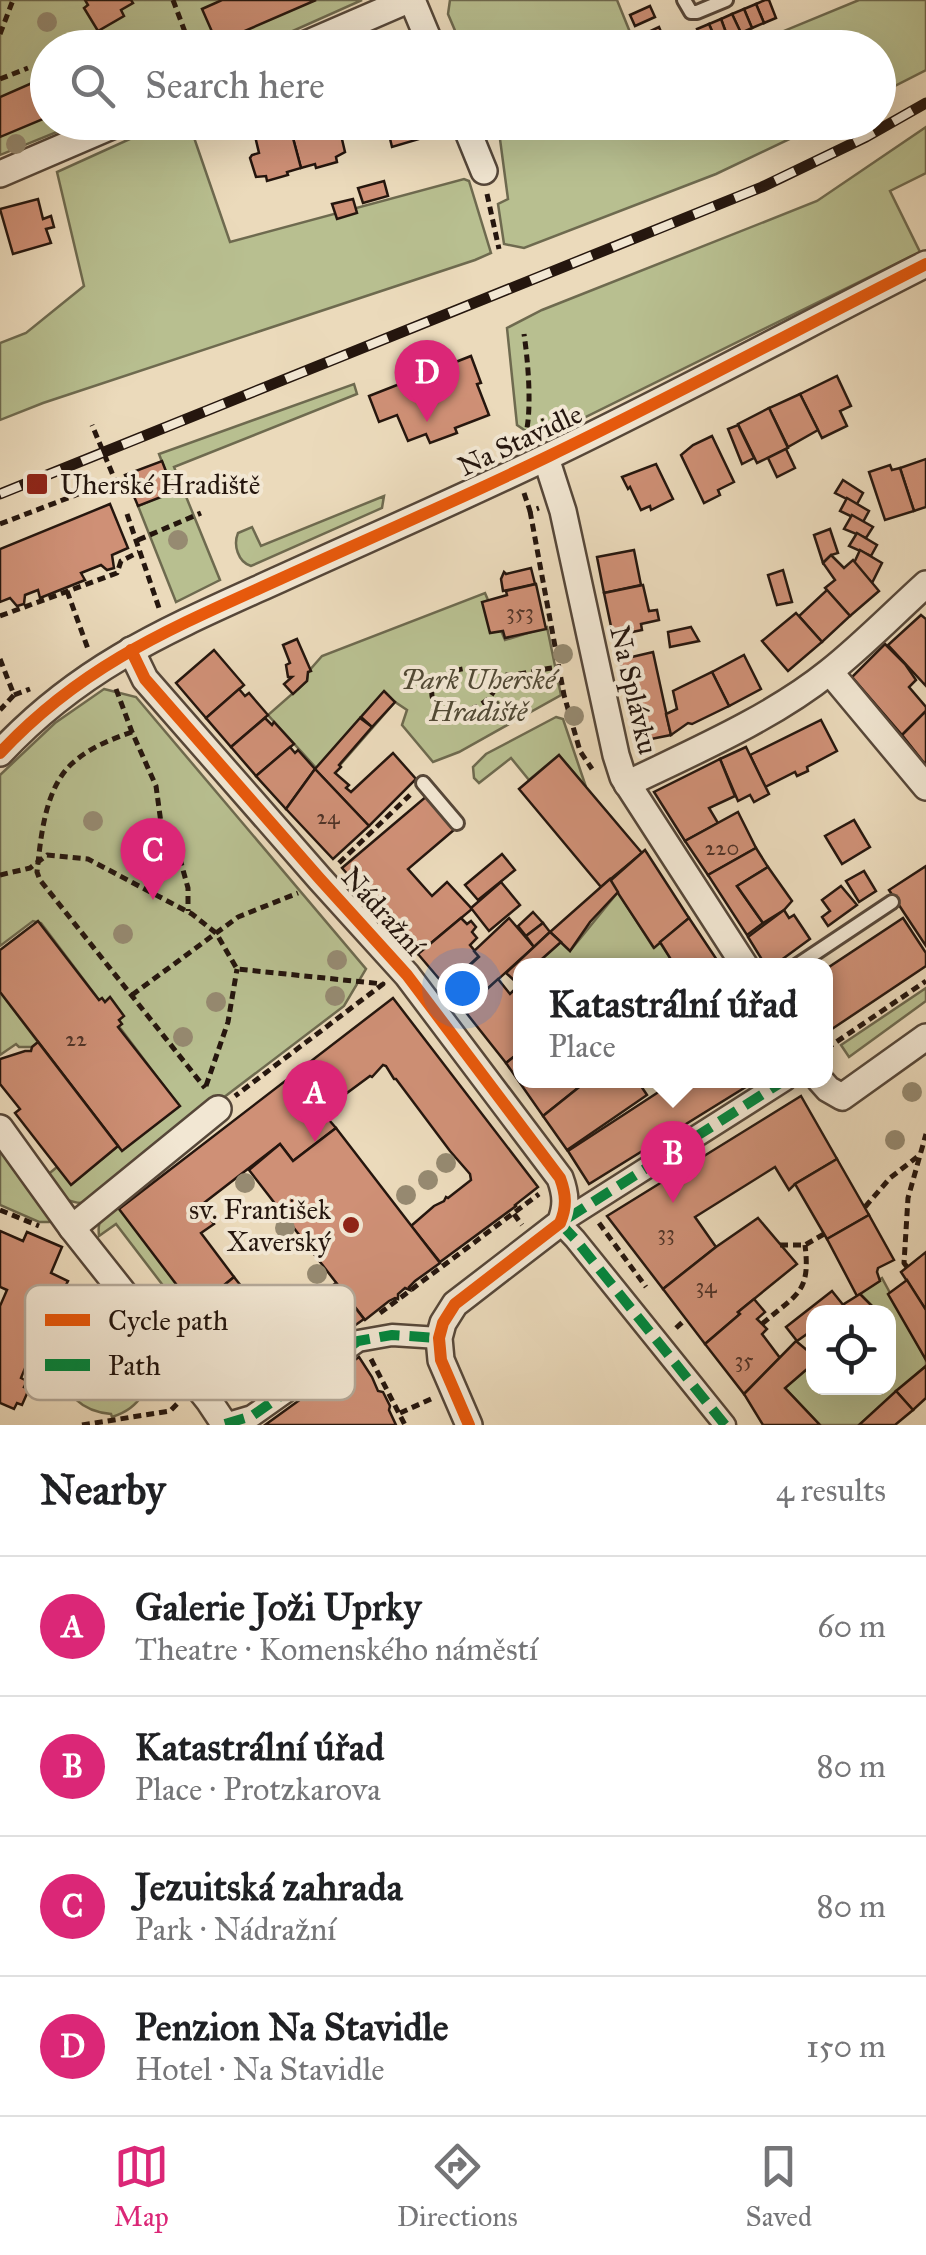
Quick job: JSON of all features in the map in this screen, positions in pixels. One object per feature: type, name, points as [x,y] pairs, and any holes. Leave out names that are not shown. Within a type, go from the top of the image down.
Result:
[{"type":"street","points":[[340,30],[410,0],[424,30]]},
{"type":"street","points":[[0,174],[79,140]]},
{"type":"street","points":[[471,140],[484,171]]},
{"type":"street","name":"Na Stavidle","points":[[0,753],[60,697],[169,629],[546,458],[926,264]]},
{"type":"street","name":"Na Splávku","points":[[546,458],[563,511],[616,755],[627,784],[740,958]]},
{"type":"street","points":[[627,784],[761,717],[830,672],[926,584]]},
{"type":"street","name":"Nádražní","points":[[130,650],[145,678],[407,974],[560,1178],[566,1199],[560,1223]]},
{"type":"street","points":[[830,672],[926,788]]},
{"type":"street","points":[[827,1088],[842,1097],[926,1038]]},
{"type":"street","points":[[469,1425],[440,1354],[439,1338],[446,1316],[456,1304],[560,1223],[772,1088]]},
{"type":"street","points":[[72,1228],[212,1098]]},
{"type":"street","points":[[0,1128],[116,1285]]},
{"type":"street","points":[[560,1223],[725,1425]]},
{"type":"street","points":[[355,1343],[392,1335],[439,1338]]},
{"type":"street","points":[[204,1400],[223,1425],[255,1414],[275,1400]]},
{"type":"lane","points":[[684,0],[690,12],[726,0]]},
{"type":"lane","points":[[423,782],[457,823]]},
{"type":"lane","points":[[808,958],[892,902]]},
{"type":"path","points":[[0,34],[13,0]]},
{"type":"path","points":[[173,0],[184,30]]},
{"type":"path","points":[[0,80],[28,68]]},
{"type":"path","points":[[484,171],[499,249]]},
{"type":"path","points":[[524,334],[528,427]]},
{"type":"path","points":[[0,524],[114,480],[92,425]]},
{"type":"path","points":[[510,504],[526,498]]},
{"type":"path","points":[[138,540],[202,513]]},
{"type":"path","points":[[127,514],[160,612]]},
{"type":"path","points":[[0,616],[117,572],[121,562],[139,552]]},
{"type":"path","points":[[0,659],[14,695],[0,710]]},
{"type":"path","points":[[500,676],[489,698],[463,711],[444,712],[432,698],[433,686],[442,676],[462,668],[500,676],[559,666]]},
{"type":"path","points":[[118,694],[156,786],[161,822],[180,859],[188,888],[188,912]]},
{"type":"path","points":[[132,732],[87,753],[64,773],[46,816],[37,872],[212,1098]]},
{"type":"path","points":[[335,867],[423,782]]},
{"type":"path","points":[[0,875],[20,872],[50,854],[88,859],[188,912],[216,933],[237,969],[212,1098]]},
{"type":"path","points":[[132,995],[238,917],[305,891]]},
{"type":"path","points":[[212,1098],[383,984],[237,969]]},
{"type":"path","points":[[833,1043],[926,981]]},
{"type":"path","points":[[907,1268],[904,1263],[908,1198],[926,1134]]},
{"type":"path","points":[[865,1208],[890,1178],[920,1155]]},
{"type":"path","points":[[514,1214],[539,1194]]},
{"type":"path","points":[[0,1210],[56,1232],[72,1228]]},
{"type":"path","points":[[780,1244],[805,1245],[824,1234]]},
{"type":"path","points":[[762,1324],[802,1289],[808,1266],[805,1245]]},
{"type":"path","points":[[676,1328],[686,1319]]},
{"type":"path","points":[[365,1353],[405,1425]]},
{"type":"path","points":[[82,1425],[170,1411],[180,1400]]},
{"type":"green space","points":[[0,0],[362,0],[295,30],[30,30],[30,140],[37,140],[0,155]]},
{"type":"green space","points":[[450,0],[617,0],[629,30],[455,30],[448,14]]},
{"type":"green space","points":[[859,0],[926,0],[926,70],[896,85],[896,30],[786,30]]},
{"type":"green space","points":[[926,127],[926,173],[890,191],[920,252],[539,440],[517,425],[507,328],[542,310],[817,201]]},
{"type":"green space","points":[[128,140],[195,140],[230,242],[464,179],[469,181],[491,253],[0,420],[0,343],[26,333],[84,286],[57,172]]},
{"type":"green space","points":[[500,140],[787,140],[716,174],[524,248],[504,244],[498,204],[508,199]]},
{"type":"green space","points":[[354,384],[357,394],[174,467],[220,580],[176,602],[138,506],[173,491],[159,454]]},
{"type":"green space","points":[[384,496],[382,508],[251,566],[238,553],[238,533],[252,527],[261,546]]},
{"type":"green space","name":"Park Uherské Hradiště","points":[[485,593],[505,640],[547,627],[561,695],[459,752],[433,762],[402,725],[407,710],[395,702],[327,780],[268,715],[307,681],[308,672],[322,656]]},
{"type":"green space","points":[[104,689],[136,697],[366,969],[344,1006],[85,1203],[78,1203],[62,1196],[45,1177],[57,1167],[72,1184],[118,1146],[179,1106],[41,923],[33,921],[0,946],[0,775],[55,723]]},
{"type":"green space","points":[[556,717],[563,719],[586,787],[559,755],[529,780],[511,758],[479,783],[474,778],[473,767],[486,754]]},
{"type":"green space","points":[[618,892],[653,947],[659,941],[670,958],[543,958],[561,942],[570,951]]},
{"type":"green space","points":[[926,988],[926,1001],[849,1057],[841,1045]]},
{"type":"green space","points":[[0,992],[38,1042],[32,1047],[16,1044],[0,1055]]},
{"type":"green space","points":[[0,1146],[52,1219],[49,1222],[39,1222],[0,1205]]},
{"type":"green space","points":[[117,1205],[177,1285],[163,1285],[116,1224],[99,1236],[102,1218]]},
{"type":"green space","points":[[882,1278],[926,1360],[926,1366],[896,1392],[896,1305],[871,1305],[859,1293]]},
{"type":"green space","points":[[806,1370],[806,1395],[893,1395],[859,1425],[820,1425],[785,1388]]},
{"type":"green space","points":[[76,1400],[139,1400],[112,1417]]},
{"type":"building","points":[[85,0],[133,3],[121,10],[124,16],[100,30],[84,8],[88,5]]},
{"type":"building","points":[[222,0],[316,0],[247,30],[211,30],[202,9]]},
{"type":"building","points":[[769,0],[776,18],[764,23],[756,4]]},
{"type":"building","points":[[756,4],[764,23],[752,28],[744,9]]},
{"type":"building","points":[[650,6],[655,17],[635,26],[630,15]]},
{"type":"building","points":[[744,9],[752,28],[740,30],[732,14]]},
{"type":"building","points":[[732,14],[740,30],[725,30],[721,19]]},
{"type":"building","points":[[721,19],[725,30],[712,30],[709,24]]},
{"type":"building","points":[[30,84],[30,124],[0,137],[0,97]]},
{"type":"building","points":[[256,140],[293,140],[301,168],[267,181],[266,176],[256,177],[250,158],[259,153]]},
{"type":"building","points":[[293,140],[342,140],[345,152],[336,157],[337,162],[301,168]]},
{"type":"building","points":[[390,140],[416,140],[392,147]]},
{"type":"building","points":[[384,181],[388,196],[363,203],[358,188]]},
{"type":"building","points":[[38,199],[43,219],[51,216],[54,227],[46,229],[51,243],[13,254],[0,209]]},
{"type":"building","points":[[353,199],[357,213],[337,219],[332,204]]},
{"type":"building","points":[[471,356],[489,415],[430,443],[426,434],[408,441],[397,415],[379,422],[369,396]]},
{"type":"building","points":[[837,376],[851,406],[840,411],[847,426],[822,438],[800,394]]},
{"type":"building","points":[[800,394],[818,430],[788,447],[769,408]]},
{"type":"building","points":[[769,408],[788,448],[757,463],[738,424]]},
{"type":"building","points":[[738,425],[754,458],[742,464],[728,429]]},
{"type":"building","points":[[712,436],[734,482],[704,503],[681,455]]},
{"type":"building","points":[[786,449],[795,468],[777,477],[768,458]]},
{"type":"building","points":[[926,459],[926,507],[914,511],[900,468]]},
{"type":"building","points":[[162,461],[174,492],[138,506],[125,475]]},
{"type":"building","points":[[656,464],[673,499],[651,510],[650,506],[641,510],[622,477]]},
{"type":"building","points":[[890,465],[892,470],[900,468],[914,511],[885,520],[869,472]]},
{"type":"building","points":[[843,480],[863,493],[857,504],[835,493]]},
{"type":"building","points":[[847,498],[869,511],[863,522],[840,511]]},
{"type":"building","points":[[110,504],[128,548],[112,555],[114,568],[107,570],[101,565],[81,573],[85,580],[40,598],[38,590],[25,595],[24,604],[17,606],[10,598],[0,602],[0,549]]},
{"type":"building","points":[[852,515],[873,527],[866,538],[844,529]]},
{"type":"building","points":[[830,529],[838,553],[823,563],[814,535]]},
{"type":"building","points":[[857,533],[877,545],[871,556],[849,546]]},
{"type":"building","points":[[634,550],[641,585],[604,593],[597,557]]},
{"type":"building","points":[[860,550],[882,563],[872,583],[854,563]]},
{"type":"building","points":[[831,555],[844,568],[853,560],[879,591],[850,616],[825,588],[835,580],[823,563]]},
{"type":"building","points":[[531,568],[535,584],[503,591],[504,572]]},
{"type":"building","points":[[783,570],[792,602],[777,605],[768,575]]},
{"type":"building","points":[[536,584],[546,629],[505,638],[503,631],[490,633],[482,602]]},
{"type":"building","points":[[643,585],[649,611],[657,610],[659,620],[641,624],[642,630],[613,636],[604,593]]},
{"type":"building","points":[[827,590],[850,616],[822,642],[799,616]]},
{"type":"building","points":[[796,613],[822,642],[788,671],[762,641]]},
{"type":"building","points":[[921,615],[926,619],[926,686],[888,645]]},
{"type":"building","points":[[691,627],[699,641],[670,647],[668,632]]},
{"type":"building","points":[[297,639],[311,671],[307,681],[293,694],[284,684],[292,677],[288,677],[286,665],[290,663],[283,645]]},
{"type":"building","points":[[885,644],[916,680],[909,687],[926,707],[902,735],[852,677]]},
{"type":"building","points":[[214,650],[244,685],[206,718],[176,683]]},
{"type":"building","points":[[653,652],[671,735],[636,742],[619,660]]},
{"type":"building","points":[[744,655],[761,689],[729,706],[712,672]]},
{"type":"building","points":[[712,672],[729,706],[688,723],[671,735],[666,714],[677,709],[673,691]]},
{"type":"building","points":[[239,689],[245,696],[249,693],[268,715],[231,747],[206,718]]},
{"type":"building","points":[[384,691],[395,702],[372,727],[361,717]]},
{"type":"building","points":[[926,711],[926,764],[925,764],[902,735]]},
{"type":"building","points":[[265,718],[272,725],[274,722],[294,744],[256,776],[231,747]]},
{"type":"building","points":[[360,718],[372,727],[335,773],[349,785],[346,788],[351,792],[393,753],[416,779],[369,826],[315,769]]},
{"type":"building","points":[[821,720],[837,751],[807,767],[808,771],[797,776],[795,772],[765,787],[750,755]]},
{"type":"building","points":[[290,747],[295,753],[298,750],[315,769],[286,809],[256,776]]},
{"type":"building","points":[[746,747],[769,794],[754,802],[750,795],[738,801],[720,759]]},
{"type":"building","points":[[559,755],[642,853],[601,887],[519,789]]},
{"type":"building","points":[[720,759],[735,796],[709,808],[718,823],[685,841],[654,792]]},
{"type":"building","points":[[315,769],[369,826],[333,859],[286,809]]},
{"type":"building","points":[[428,795],[455,829],[408,869],[432,896],[447,882],[472,909],[418,954],[342,868]]},
{"type":"building","points":[[738,812],[756,848],[708,875],[685,841]]},
{"type":"building","points":[[854,820],[870,847],[842,864],[825,836]]},
{"type":"building","points":[[756,848],[768,867],[737,886],[763,923],[747,935],[708,875]]},
{"type":"building","points":[[645,850],[689,918],[654,948],[610,881]]},
{"type":"building","points":[[502,854],[515,870],[478,900],[465,885]]},
{"type":"building","points":[[926,866],[926,946],[889,890]]},
{"type":"building","points":[[768,867],[792,901],[763,923],[737,886]]},
{"type":"building","points":[[864,871],[876,891],[859,902],[846,881]]},
{"type":"building","points":[[610,879],[618,892],[570,951],[550,932]]},
{"type":"building","points":[[501,882],[520,905],[489,931],[471,908]]},
{"type":"building","points":[[841,886],[857,905],[828,926],[822,917],[830,911],[822,900]]},
{"type":"building","points":[[784,910],[789,918],[794,915],[810,939],[784,958],[761,958],[748,937]]},
{"type":"building","points":[[533,912],[543,923],[526,936],[518,926]]},
{"type":"building","points":[[461,918],[476,927],[472,932],[477,938],[470,945],[479,956],[446,987],[418,954]]},
{"type":"building","points":[[509,918],[534,947],[522,958],[513,958],[513,966],[464,1010],[446,987],[479,957],[474,951]]},
{"type":"building","points":[[689,918],[716,958],[670,958],[660,942]]},
{"type":"building","points":[[903,918],[926,953],[926,966],[833,1028],[833,964]]},
{"type":"building","points":[[38,921],[99,1000],[105,1002],[110,997],[124,1016],[118,1027],[180,1106],[122,1151],[0,992],[0,950]]},
{"type":"building","points":[[543,923],[550,932],[534,947],[526,936]]},
{"type":"building","points":[[550,932],[561,942],[543,958],[522,958]]},
{"type":"building","points":[[498,979],[510,994],[513,991],[513,1058],[506,1063],[464,1010]]},
{"type":"building","points":[[393,998],[538,1187],[440,1262],[411,1226],[471,1180],[470,1174],[383,1065],[324,1110],[336,1128],[293,1161],[280,1144],[200,1206],[214,1224],[201,1233],[234,1277],[224,1285],[177,1285],[119,1209]]},
{"type":"building","points":[[38,1042],[118,1146],[71,1185],[15,1113],[20,1109],[0,1084],[0,1059],[31,1051]]},
{"type":"building","points":[[523,1088],[578,1088],[543,1116]]},
{"type":"building","points":[[578,1088],[642,1088],[647,1095],[567,1150],[543,1116]]},
{"type":"building","points":[[665,1088],[744,1088],[589,1184],[568,1151]]},
{"type":"building","points":[[801,1096],[837,1159],[789,1190],[775,1167],[695,1217],[716,1247],[663,1289],[607,1216]]},
{"type":"building","name":"sv. František Xaverský","points":[[336,1128],[440,1263],[415,1281],[410,1290],[405,1288],[398,1299],[389,1301],[365,1320],[355,1307],[355,1285],[338,1285],[249,1170],[280,1144],[293,1161]]},
{"type":"building","points":[[837,1159],[869,1215],[827,1239],[795,1184]]},
{"type":"building","points":[[869,1215],[894,1260],[878,1268],[880,1281],[857,1296],[827,1239]]},
{"type":"building","points":[[758,1218],[797,1264],[705,1344],[663,1289]]},
{"type":"building","points":[[0,1231],[23,1241],[27,1232],[62,1247],[51,1273],[68,1281],[66,1285],[25,1285],[25,1368],[21,1378],[25,1380],[25,1398],[14,1409],[0,1403],[0,1306],[7,1290],[0,1287]]},
{"type":"building","points":[[926,1252],[926,1310],[901,1272]]},
{"type":"building","points":[[234,1277],[240,1285],[224,1285]]},
{"type":"building","points":[[907,1280],[926,1310],[926,1360],[896,1305],[888,1294]]},
{"type":"building","points":[[832,1291],[843,1305],[814,1305]]},
{"type":"building","points":[[860,1294],[871,1305],[844,1305]]},
{"type":"building","points":[[754,1299],[765,1312],[757,1319],[767,1329],[762,1334],[780,1358],[744,1394],[705,1344]]},
{"type":"building","points":[[355,1307],[364,1319],[355,1325]]},
{"type":"building","points":[[806,1311],[806,1335],[797,1341],[786,1327]]},
{"type":"building","points":[[796,1341],[806,1349],[806,1370],[785,1388],[820,1425],[763,1425],[744,1394]]},
{"type":"building","points":[[359,1357],[378,1391],[383,1392],[396,1425],[265,1425],[300,1400],[355,1400],[355,1360]]},
{"type":"building","points":[[926,1366],[926,1398],[913,1410],[896,1391]]},
{"type":"building","points":[[896,1391],[913,1410],[895,1425],[859,1425]]},
{"type":"railway","points":[[896,120],[926,103]]},
{"type":"railway","points":[[0,494],[762,187],[860,140]]},
{"type":"marked path","points":[[725,1425],[560,1223],[772,1088]]},
{"type":"marked path","points":[[355,1343],[392,1335],[439,1338]]},
{"type":"marked path","points":[[225,1424],[252,1416],[275,1400]]},
{"type":"cycle path","points":[[0,753],[64,695],[166,632],[549,456],[926,264]]},
{"type":"cycle path","points":[[131,650],[145,679],[407,975],[560,1178],[565,1200],[560,1223],[455,1304],[443,1323],[439,1338],[441,1360],[469,1425]]},
{"type":"place","name":"Penzion Na Stavidle","points":[[427,422]]},
{"type":"place","name":"Uherské Hradiště","points":[[37,484]]},
{"type":"place","name":"Jezuitská zahrada","points":[[153,900]]},
{"type":"place","name":"Galerie Joži Uprky","points":[[315,1142]]},
{"type":"place","name":"Katastrální úřad","points":[[673,1203]]},
{"type":"place","name":"sv. František Xaverský","points":[[351,1225]]}]
